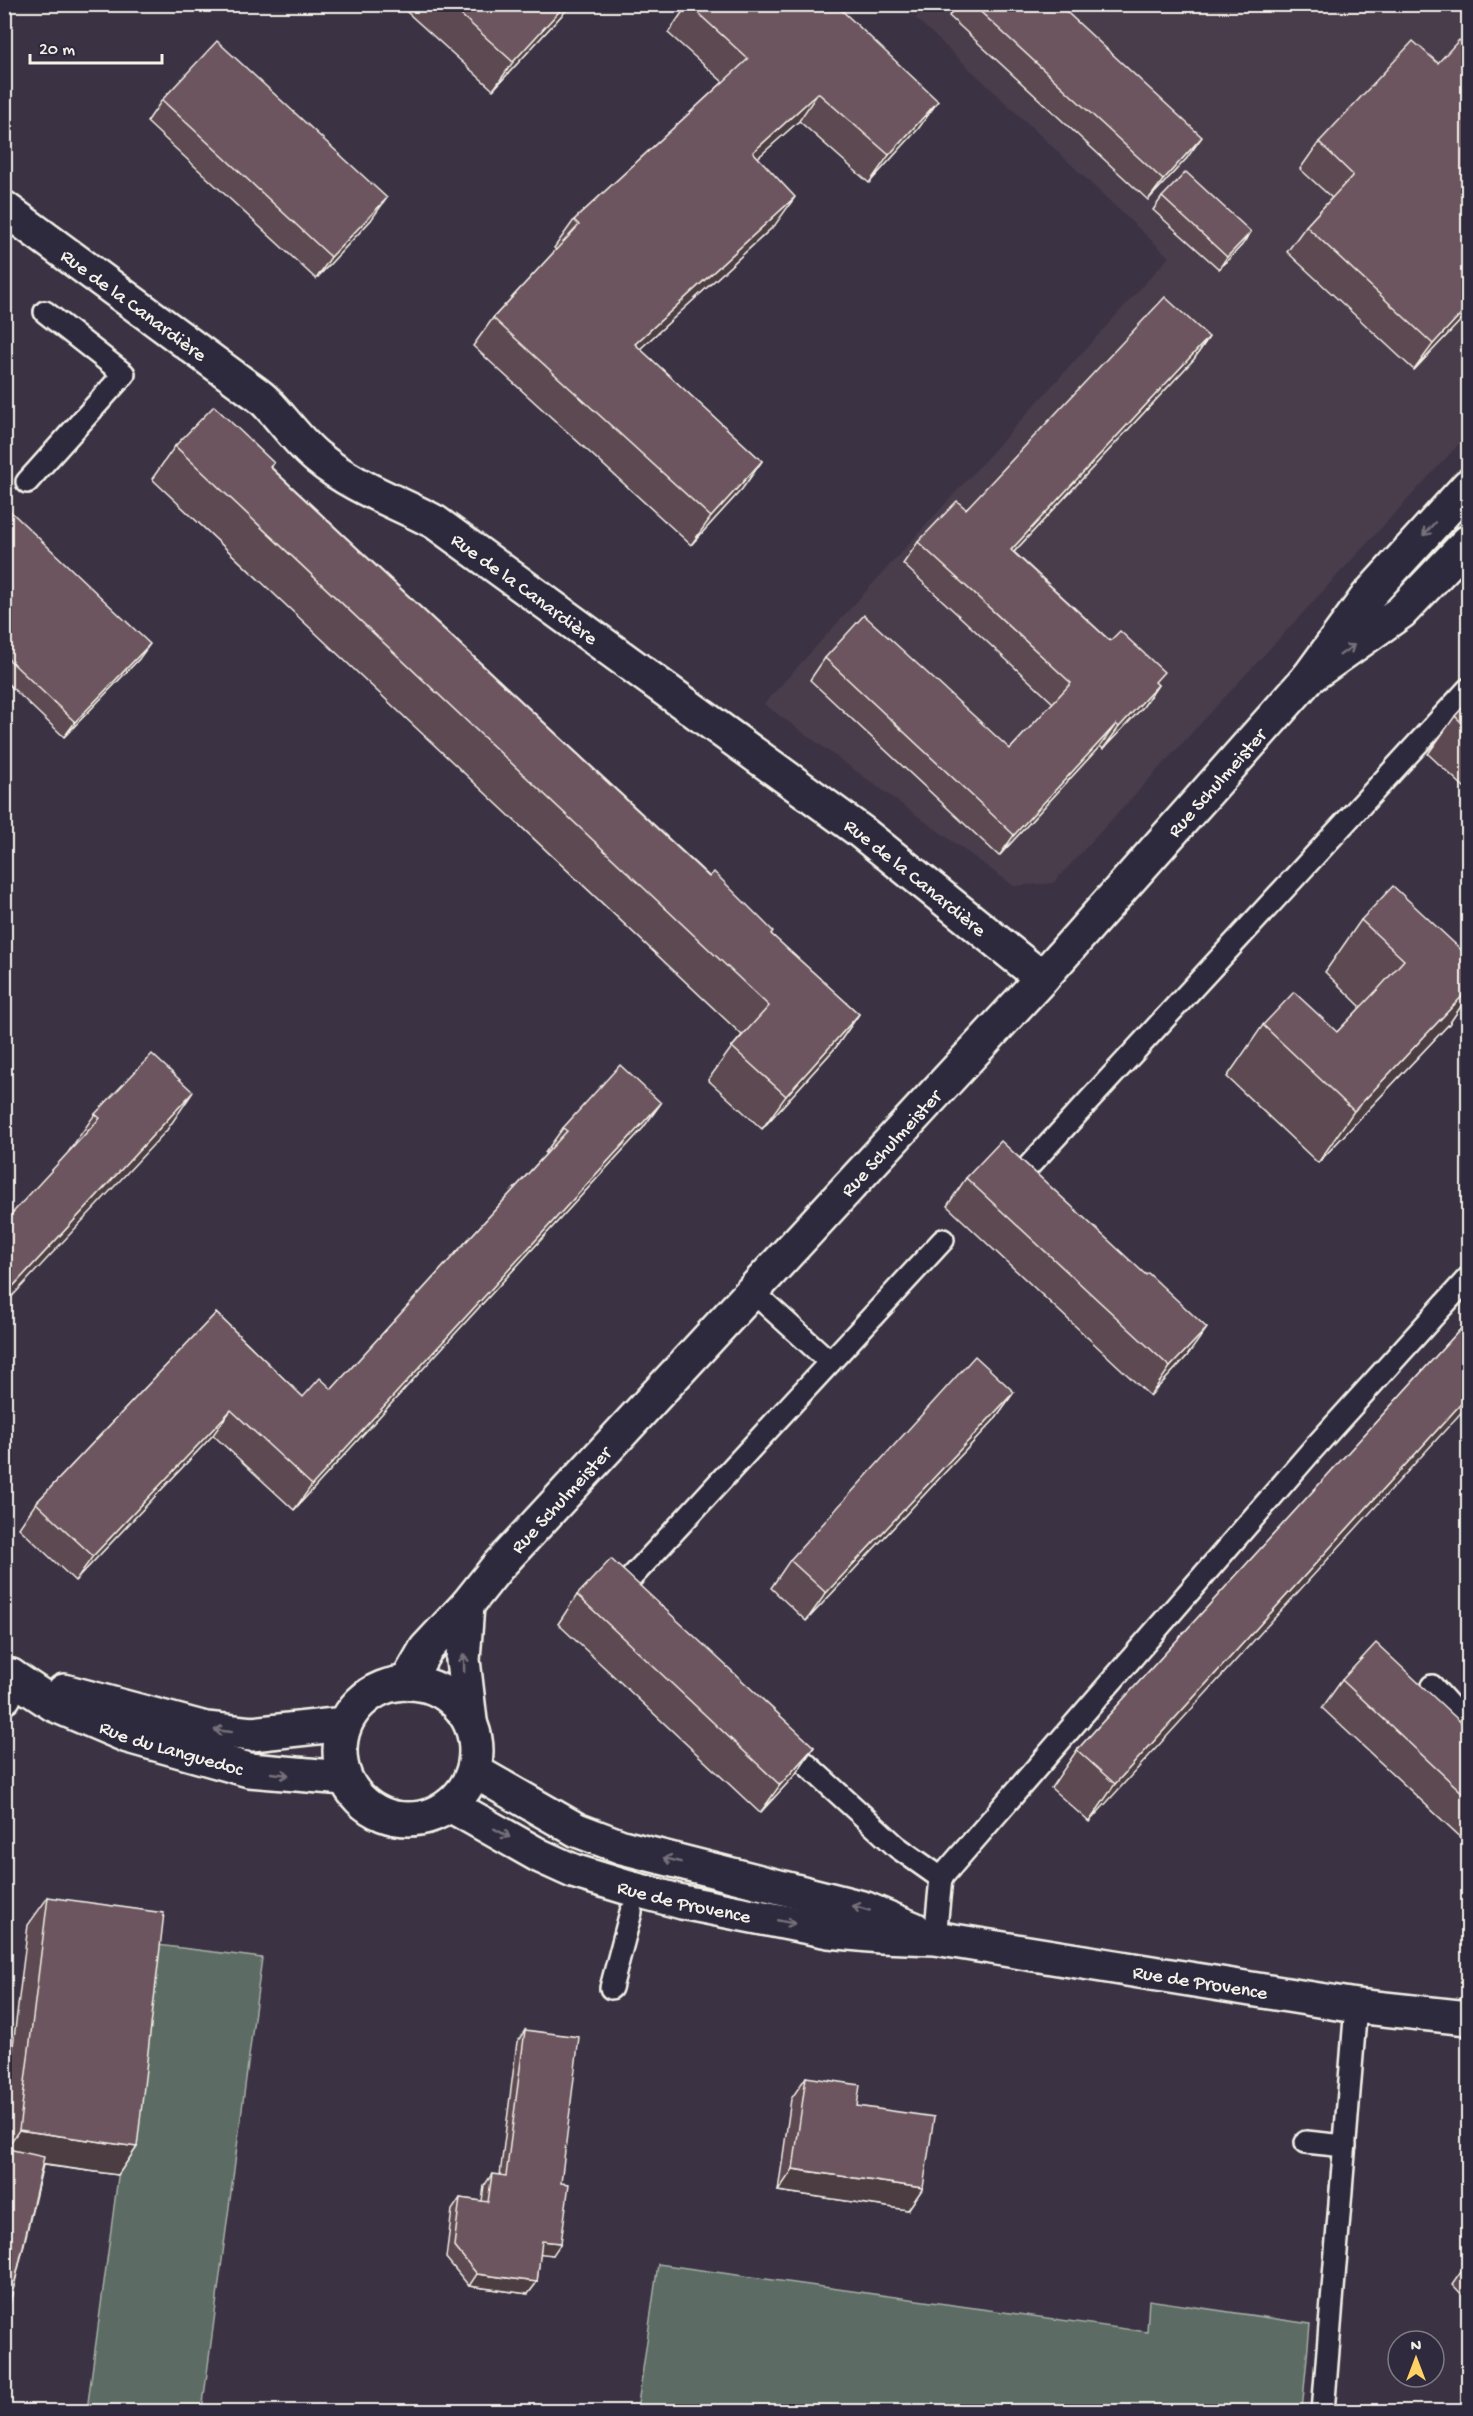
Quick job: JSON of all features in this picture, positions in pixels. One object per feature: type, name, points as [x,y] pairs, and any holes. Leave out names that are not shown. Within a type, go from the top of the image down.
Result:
[{"type":"street","name":"Rue de la Canardière","points":[[4,208],[266,402],[315,457],[364,490],[399,503],[435,522],[860,831],[1042,978]]},
{"type":"street","name":"Rue Schulmeister","points":[[407,1682],[426,1649],[467,1605],[498,1566],[1042,978],[1309,677],[1368,596],[1468,486]]},
{"type":"street","name":"Rue Schulmeister","points":[[1309,677],[1401,612],[1468,542]]},
{"type":"street","points":[[467,1605],[464,1660],[470,1721],[477,1754],[474,1771],[464,1790],[450,1805],[432,1815],[411,1820],[391,1818],[371,1809],[355,1796],[344,1778],[339,1760],[339,1741],[344,1724],[355,1707],[369,1694],[387,1685],[407,1682],[426,1684],[444,1692],[459,1705],[470,1721]]},
{"type":"street","name":"Rue du Languedoc","points":[[7,1682],[206,1729],[252,1734],[344,1724]]},
{"type":"street","name":"Rue du Languedoc","points":[[7,1682],[53,1704],[138,1739],[249,1770],[344,1778]]},
{"type":"street","name":"Rue de Provence","points":[[474,1771],[577,1830],[622,1847],[866,1909],[934,1938]]},
{"type":"street","name":"Rue de Provence","points":[[450,1805],[540,1856],[573,1871],[682,1902],[829,1930],[880,1936],[934,1938],[1356,2006],[1468,2018]]},
{"type":"lane","points":[[27,482],[124,374],[45,312]]},
{"type":"lane","points":[[1027,1168],[1468,689]]},
{"type":"lane","points":[[635,1609],[617,1593],[943,1240]]},
{"type":"lane","points":[[934,1938],[941,1878],[1313,1449],[1468,1278]]},
{"type":"lane","points":[[752,1291],[830,1362]]},
{"type":"lane","points":[[1432,1686],[1468,1726]]},
{"type":"lane","points":[[766,1728],[897,1847],[941,1878]]},
{"type":"lane","points":[[611,1988],[631,1912]]},
{"type":"lane","points":[[1323,2412],[1356,2006]]},
{"type":"lane","points":[[1306,2142],[1346,2146]]},
{"type":"shaded area","points":[[929,5],[1468,5],[1468,434],[1053,883],[1014,886],[764,704],[1169,257],[916,18]]},
{"type":"green space","points":[[149,1944],[262,1958],[202,2411],[87,2410]]},
{"type":"green space","points":[[658,2264],[1147,2332],[1149,2300],[1310,2324],[1302,2411],[637,2411]]},
{"type":"building","points":[[449,4],[566,4],[513,62]]},
{"type":"building","points":[[688,4],[835,4],[938,101],[889,155],[818,93],[753,152],[795,197],[635,344],[762,461],[711,517],[493,318],[579,225],[574,220],[748,59]]},
{"type":"building","points":[[972,4],[1058,4],[1202,137],[1163,180]]},
{"type":"building","points":[[1459,40],[1468,49],[1468,306],[1433,344],[1306,226],[1353,175],[1319,142],[1413,41],[1438,63]]},
{"type":"building","points":[[217,41],[387,198],[331,257],[162,100]]},
{"type":"building","points":[[1186,172],[1251,232],[1227,257],[1162,197]]},
{"type":"building","points":[[1165,297],[1209,337],[1011,550],[1110,641],[1120,631],[1164,672],[1155,682],[1158,685],[1119,727],[1116,724],[1014,835],[825,658],[864,615],[1010,749],[1071,683],[918,542],[957,501],[966,509]]},
{"type":"building","points":[[214,406],[274,463],[270,467],[709,877],[714,872],[773,931],[771,934],[859,1014],[786,1096],[732,1047],[769,1006],[175,446]]},
{"type":"building","points":[[4,505],[150,644],[75,722],[4,655]]},
{"type":"building","points":[[1468,702],[1468,729],[1455,716]]},
{"type":"building","points":[[1393,886],[1468,956],[1468,990],[1354,1111],[1263,1025],[1294,992],[1337,1032],[1379,988],[1404,960],[1361,920]]},
{"type":"building","points":[[152,1054],[193,1092],[4,1296],[4,1222],[100,1118],[95,1114]]},
{"type":"building","points":[[620,1065],[661,1103],[312,1485],[231,1410],[93,1556],[36,1503],[216,1313],[303,1397],[320,1378],[332,1389],[567,1131],[563,1128]]},
{"type":"building","points":[[1001,1141],[1207,1328],[1170,1367],[966,1178]]},
{"type":"building","points":[[1468,1321],[1468,1396],[1115,1784],[1077,1750]]},
{"type":"building","points":[[975,1356],[1014,1392],[826,1593],[790,1560]]},
{"type":"building","points":[[611,1559],[814,1747],[780,1785],[577,1595]]},
{"type":"building","points":[[1376,1643],[1468,1729],[1468,1798],[1342,1680]]},
{"type":"building","points":[[48,1897],[164,1913],[137,2147],[19,2130]]},
{"type":"building","points":[[525,2030],[579,2037],[561,2183],[569,2184],[561,2243],[542,2241],[537,2282],[477,2274],[454,2246],[460,2198],[488,2202],[492,2174],[506,2176]]},
{"type":"building","points":[[806,2077],[860,2085],[857,2106],[934,2117],[923,2188],[793,2169]]},
{"type":"building","points":[[4,2148],[44,2157],[4,2328]]}]
